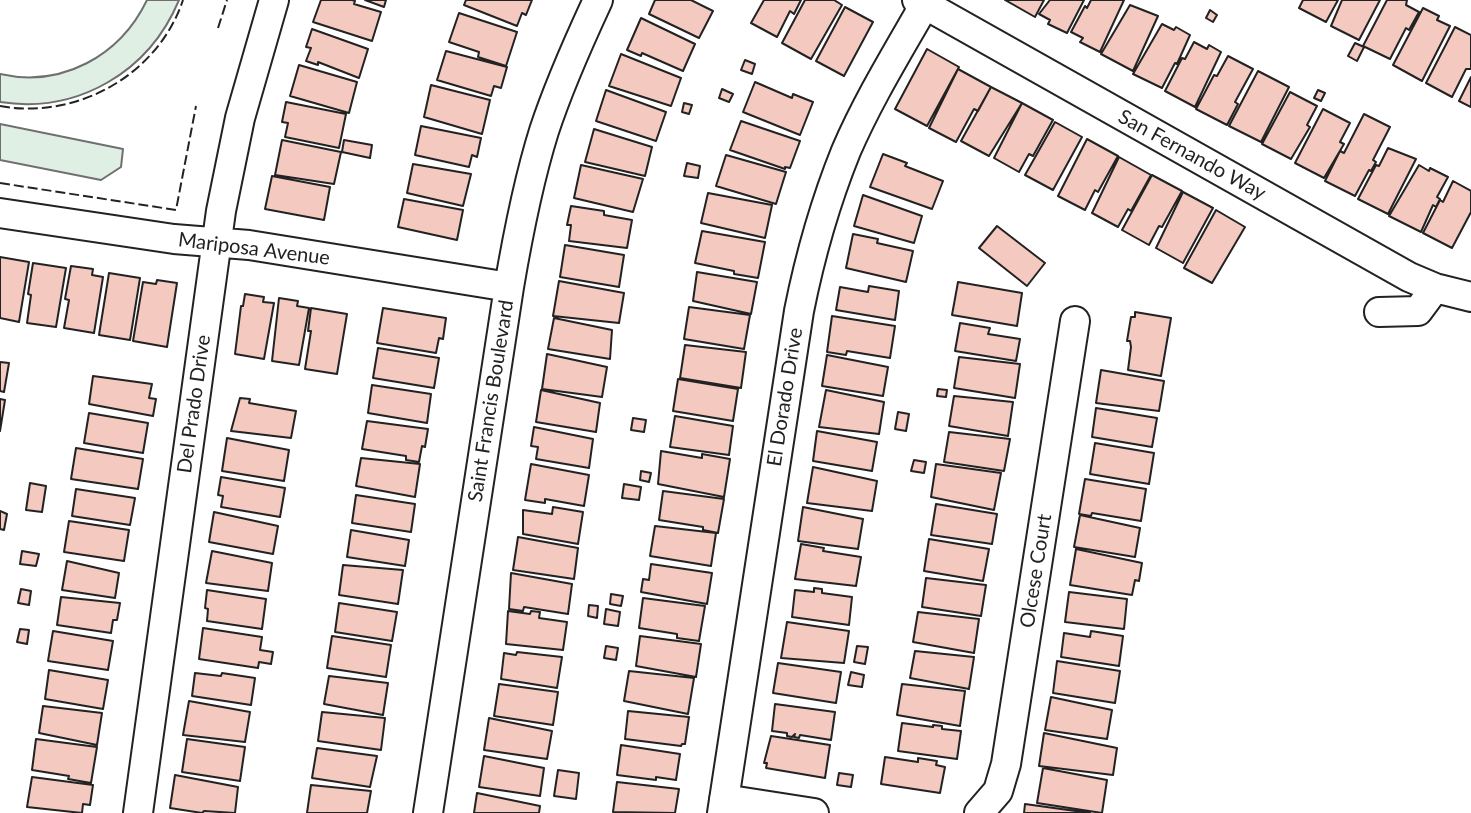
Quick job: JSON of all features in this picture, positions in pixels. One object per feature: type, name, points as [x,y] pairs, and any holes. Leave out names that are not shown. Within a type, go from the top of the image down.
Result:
[{"type":"street","name":"Del Prado Drive","points":[[138,813],[216,244],[240,118],[274,0]]},
{"type":"street","name":"Saint Francis Boulevard","points":[[428,813],[523,208],[544,131],[568,65],[598,0]]},
{"type":"street","name":"San Fernando Way","points":[[921,2],[1283,219],[1435,288],[1471,297]]},
{"type":"street","name":"El Dorado Drive","points":[[723,806],[799,311],[810,257],[847,150],[921,2]]},
{"type":"street","name":"Mariposa Avenue","points":[[0,213],[216,244],[249,245],[509,287]]},
{"type":"street","points":[[1379,312],[1418,311],[1435,288]]},
{"type":"street","name":"Olcese Court","points":[[979,813],[998,791],[1006,764],[1075,321]]},
{"type":"street","points":[[723,806],[814,813]]},
{"type":"green space","points":[[147,0],[179,0],[166,26],[130,67],[83,94],[57,101],[29,104],[0,102],[0,74],[45,76],[67,72],[87,63],[121,37]]},
{"type":"green space","points":[[0,124],[123,149],[121,167],[101,180],[0,160]]},
{"type":"building","points":[[321,0],[352,0],[354,4],[381,12],[372,41],[313,22]]},
{"type":"building","points":[[365,0],[386,0],[384,7]]},
{"type":"building","points":[[466,0],[532,0],[517,26],[464,5]]},
{"type":"building","points":[[655,0],[691,0],[713,11],[699,38],[649,14]]},
{"type":"building","points":[[764,0],[801,0],[794,14],[790,11],[777,37],[751,23]]},
{"type":"building","points":[[805,0],[834,0],[842,5],[811,59],[782,43]]},
{"type":"building","points":[[1005,0],[1044,0],[1035,17]]},
{"type":"building","points":[[1050,0],[1084,0],[1067,33],[1048,24],[1050,20],[1039,14]]},
{"type":"building","points":[[1091,0],[1124,0],[1100,52],[1080,42],[1083,38],[1071,32]]},
{"type":"building","points":[[1303,0],[1338,0],[1326,22],[1299,8]]},
{"type":"building","points":[[1342,0],[1380,0],[1359,40],[1331,26]]},
{"type":"building","points":[[1387,0],[1407,0],[1406,5],[1419,12],[1409,30],[1406,28],[1390,59],[1363,46]]},
{"type":"building","points":[[1130,5],[1158,16],[1133,71],[1101,54]]},
{"type":"building","points":[[845,7],[873,22],[844,76],[816,61]]},
{"type":"building","points":[[1423,8],[1450,26],[1422,81],[1393,65]]},
{"type":"building","points":[[1210,10],[1217,15],[1213,22],[1206,18]]},
{"type":"building","points":[[459,13],[517,32],[506,66],[478,57],[479,52],[449,42]]},
{"type":"building","points":[[641,18],[695,44],[683,71],[642,53],[641,56],[627,50]]},
{"type":"building","points":[[1162,24],[1190,35],[1162,88],[1133,74]]},
{"type":"building","points":[[1455,27],[1471,35],[1471,69],[1466,69],[1452,97],[1426,83]]},
{"type":"building","points":[[312,29],[368,49],[359,78],[318,62],[318,65],[306,61],[311,48],[306,47]]},
{"type":"building","points":[[1194,42],[1221,52],[1195,107],[1165,91]]},
{"type":"building","points":[[1355,43],[1364,47],[1357,61],[1348,56]]},
{"type":"building","points":[[927,49],[959,67],[927,126],[895,109]]},
{"type":"building","points":[[446,51],[507,67],[501,88],[494,86],[491,96],[437,80]]},
{"type":"building","points":[[621,54],[681,78],[671,106],[609,86]]},
{"type":"building","points":[[1228,56],[1253,69],[1235,102],[1238,104],[1227,125],[1196,109]]},
{"type":"building","points":[[745,60],[755,64],[752,74],[741,70]]},
{"type":"building","points":[[299,65],[357,82],[349,113],[290,96]]},
{"type":"building","points":[[958,69],[991,87],[978,111],[974,109],[956,142],[929,128]]},
{"type":"building","points":[[1258,71],[1289,87],[1261,142],[1229,126]]},
{"type":"building","points":[[1471,77],[1471,107],[1459,101]]},
{"type":"building","points":[[755,82],[792,98],[793,94],[813,102],[800,135],[743,112]]},
{"type":"building","points":[[431,85],[490,100],[482,134],[424,117]]},
{"type":"building","points":[[991,87],[1022,103],[989,156],[961,141]]},
{"type":"building","points":[[722,89],[733,94],[729,102],[719,98]]},
{"type":"building","points":[[606,90],[666,112],[656,141],[596,121]]},
{"type":"building","points":[[1318,90],[1325,93],[1321,101],[1314,98]]},
{"type":"building","points":[[1290,92],[1317,106],[1307,125],[1310,127],[1291,159],[1262,144]]},
{"type":"building","points":[[286,102],[346,114],[339,148],[285,137],[288,123],[282,122]]},
{"type":"building","points":[[684,103],[692,105],[689,114],[682,112]]},
{"type":"building","points":[[1022,103],[1053,120],[1033,156],[1029,154],[1019,172],[994,158]]},
{"type":"building","points":[[1323,109],[1350,123],[1340,142],[1344,144],[1324,178],[1295,163]]},
{"type":"building","points":[[1364,114],[1390,127],[1373,160],[1376,162],[1355,196],[1325,181]]},
{"type":"building","points":[[741,121],[800,141],[790,168],[730,150]]},
{"type":"building","points":[[1055,122],[1082,137],[1053,190],[1025,175]]},
{"type":"building","points":[[421,126],[481,138],[477,157],[472,155],[469,167],[415,155]]},
{"type":"building","points":[[594,129],[652,147],[645,176],[585,162]]},
{"type":"building","points":[[1087,139],[1118,156],[1085,210],[1058,196]]},
{"type":"building","points":[[282,140],[341,152],[334,184],[275,175]]},
{"type":"building","points":[[344,140],[372,145],[370,158],[342,152]]},
{"type":"building","points":[[1388,148],[1416,159],[1388,214],[1358,199]]},
{"type":"building","points":[[883,154],[943,181],[932,209],[870,187]]},
{"type":"building","points":[[726,155],[786,172],[776,204],[716,186]]},
{"type":"building","points":[[1119,157],[1151,175],[1131,211],[1128,209],[1118,227],[1092,213]]},
{"type":"building","points":[[687,163],[700,166],[698,178],[684,176]]},
{"type":"building","points":[[413,164],[471,174],[463,206],[407,193]]},
{"type":"building","points":[[581,165],[643,179],[633,212],[574,198]]},
{"type":"building","points":[[1419,165],[1448,177],[1437,197],[1440,199],[1436,207],[1433,205],[1421,232],[1389,216]]},
{"type":"building","points":[[1152,175],[1182,191],[1149,245],[1122,230]]},
{"type":"building","points":[[272,176],[330,187],[324,220],[265,209]]},
{"type":"building","points":[[1453,181],[1471,191],[1471,212],[1452,248],[1423,233]]},
{"type":"building","points":[[1183,192],[1213,208],[1183,263],[1156,248]]},
{"type":"building","points":[[708,193],[772,205],[765,238],[701,223]]},
{"type":"building","points":[[863,195],[922,216],[914,243],[854,226]]},
{"type":"building","points":[[404,199],[463,210],[457,240],[398,227]]},
{"type":"building","points":[[571,206],[604,211],[604,215],[632,220],[627,248],[569,241],[571,225],[567,225]]},
{"type":"building","points":[[1216,210],[1245,227],[1212,283],[1184,268]]},
{"type":"building","points":[[997,226],[1045,263],[1027,286],[979,248]]},
{"type":"building","points":[[702,231],[765,242],[758,278],[695,263]]},
{"type":"building","points":[[853,234],[913,251],[906,282],[846,268]]},
{"type":"building","points":[[565,245],[624,255],[619,287],[560,277]]},
{"type":"building","points":[[0,257],[29,262],[19,322],[0,318]]},
{"type":"building","points":[[33,263],[66,268],[56,327],[27,323]]},
{"type":"building","points":[[71,266],[93,269],[92,275],[103,277],[94,333],[64,328]]},
{"type":"building","points":[[697,272],[757,282],[751,314],[693,301]]},
{"type":"building","points":[[109,273],[140,278],[130,340],[99,335]]},
{"type":"building","points":[[157,280],[177,283],[167,347],[133,341],[143,282],[156,284]]},
{"type":"building","points":[[559,281],[624,293],[619,323],[553,316]]},
{"type":"building","points":[[958,282],[1022,293],[1017,326],[952,315]]},
{"type":"building","points":[[869,286],[899,291],[895,320],[836,310],[840,287],[868,292]]},
{"type":"building","points":[[245,294],[264,297],[263,302],[274,303],[264,359],[235,354]]},
{"type":"building","points":[[279,298],[298,301],[297,306],[309,308],[299,365],[272,361]]},
{"type":"building","points":[[689,307],[750,315],[744,349],[684,339]]},
{"type":"building","points":[[311,308],[347,314],[337,374],[305,369]]},
{"type":"building","points":[[383,308],[446,318],[443,339],[439,338],[436,353],[377,343]]},
{"type":"building","points":[[1135,312],[1171,318],[1161,376],[1128,370],[1131,347],[1130,341],[1127,341],[1131,317],[1135,317]]},
{"type":"building","points":[[832,316],[895,326],[890,358],[847,351],[846,355],[827,352]]},
{"type":"building","points":[[554,318],[612,330],[610,359],[548,349]]},
{"type":"building","points":[[960,323],[990,328],[988,334],[1020,339],[1016,361],[955,351]]},
{"type":"building","points":[[685,345],[746,352],[741,388],[680,378]]},
{"type":"building","points":[[378,348],[439,358],[434,388],[373,378]]},
{"type":"building","points":[[547,354],[607,367],[602,397],[542,389]]},
{"type":"building","points":[[827,355],[888,367],[883,396],[822,386]]},
{"type":"building","points":[[959,357],[1020,364],[1015,398],[954,388]]},
{"type":"building","points":[[0,362],[9,363],[4,392],[0,391]]},
{"type":"building","points":[[1101,370],[1164,381],[1159,411],[1096,403]]},
{"type":"building","points":[[93,376],[152,384],[149,398],[156,399],[153,416],[89,404]]},
{"type":"building","points":[[678,379],[738,389],[733,421],[673,411]]},
{"type":"building","points":[[372,385],[431,394],[427,423],[368,413]]},
{"type":"building","points":[[938,389],[947,390],[946,397],[937,396]]},
{"type":"building","points":[[541,390],[600,403],[596,432],[536,422]]},
{"type":"building","points":[[826,390],[884,402],[879,434],[819,427]]},
{"type":"building","points":[[954,396],[1013,402],[1008,436],[949,426]]},
{"type":"building","points":[[240,398],[250,399],[249,403],[296,411],[291,438],[231,431]]},
{"type":"building","points":[[0,399],[5,400],[0,431]]},
{"type":"building","points":[[1096,408],[1157,418],[1152,447],[1092,437]]},
{"type":"building","points":[[898,412],[909,414],[906,431],[895,429]]},
{"type":"building","points":[[89,413],[148,423],[143,453],[84,443]]},
{"type":"building","points":[[675,416],[733,426],[729,455],[670,447]]},
{"type":"building","points":[[633,418],[646,420],[644,432],[631,430]]},
{"type":"building","points":[[367,421],[428,429],[419,462],[406,460],[406,456],[362,449]]},
{"type":"building","points":[[534,427],[593,439],[589,468],[536,459],[538,447],[531,446]]},
{"type":"building","points":[[817,431],[877,442],[872,471],[813,461]]},
{"type":"building","points":[[949,432],[1010,439],[1004,471],[944,462]]},
{"type":"building","points":[[227,438],[289,450],[284,481],[222,471]]},
{"type":"building","points":[[1095,443],[1154,453],[1149,484],[1090,474]]},
{"type":"building","points":[[76,448],[143,459],[138,489],[71,479]]},
{"type":"building","points":[[661,451],[730,459],[724,497],[658,484]]},
{"type":"building","points":[[361,458],[420,464],[415,497],[356,486]]},
{"type":"building","points":[[914,460],[926,462],[924,473],[911,471]]},
{"type":"building","points":[[531,464],[589,475],[584,506],[545,499],[545,503],[525,500]]},
{"type":"building","points":[[936,464],[1001,473],[994,510],[931,497]]},
{"type":"building","points":[[813,467],[877,481],[872,511],[807,503]]},
{"type":"building","points":[[641,471],[651,473],[649,482],[640,480]]},
{"type":"building","points":[[221,477],[285,488],[280,517],[221,507],[223,496],[218,495]]},
{"type":"building","points":[[1085,479],[1146,489],[1141,521],[1092,513],[1091,516],[1079,514]]},
{"type":"building","points":[[30,483],[46,486],[42,512],[26,510]]},
{"type":"building","points":[[624,484],[641,487],[639,500],[622,498]]},
{"type":"building","points":[[76,489],[135,498],[130,525],[72,516]]},
{"type":"building","points":[[663,491],[724,499],[718,533],[703,530],[703,527],[659,520]]},
{"type":"building","points":[[356,495],[415,504],[411,532],[352,523]]},
{"type":"building","points":[[936,504],[997,514],[992,544],[931,535]]},
{"type":"building","points":[[553,507],[583,512],[578,544],[523,534],[523,510],[552,514]]},
{"type":"building","points":[[803,507],[863,519],[858,549],[798,541]]},
{"type":"building","points":[[0,511],[7,514],[4,530],[0,529]]},
{"type":"building","points":[[214,512],[278,526],[273,554],[209,542]]},
{"type":"building","points":[[1080,515],[1140,528],[1135,557],[1074,547]]},
{"type":"building","points":[[69,521],[129,530],[124,561],[64,552]]},
{"type":"building","points":[[655,526],[716,533],[711,566],[650,556]]},
{"type":"building","points":[[351,530],[409,540],[405,566],[347,557]]},
{"type":"building","points":[[518,537],[578,548],[574,579],[513,570]]},
{"type":"building","points":[[929,539],[989,549],[983,581],[924,571]]},
{"type":"building","points":[[801,544],[861,557],[856,586],[795,579]]},
{"type":"building","points":[[1076,549],[1142,563],[1139,581],[1135,580],[1132,595],[1070,585]]},
{"type":"building","points":[[22,551],[39,554],[36,566],[20,564]]},
{"type":"building","points":[[212,551],[272,563],[268,591],[206,583]]},
{"type":"building","points":[[67,561],[119,573],[115,598],[62,590]]},
{"type":"building","points":[[651,564],[712,573],[707,604],[641,592],[643,579],[649,580]]},
{"type":"building","points":[[343,565],[403,570],[398,604],[339,595]]},
{"type":"building","points":[[511,573],[572,584],[568,614],[524,607],[523,611],[509,609]]},
{"type":"building","points":[[926,578],[986,585],[981,616],[922,607]]},
{"type":"building","points":[[814,588],[822,589],[822,593],[852,597],[849,625],[792,617],[795,590],[814,592]]},
{"type":"building","points":[[21,589],[31,591],[29,605],[18,603]]},
{"type":"building","points":[[207,590],[266,599],[262,629],[207,621]]},
{"type":"building","points":[[1069,592],[1127,599],[1124,629],[1065,622]]},
{"type":"building","points":[[611,594],[623,596],[621,606],[610,604]]},
{"type":"building","points":[[61,597],[120,603],[111,633],[57,625]]},
{"type":"building","points":[[643,598],[705,606],[699,641],[639,628]]},
{"type":"building","points":[[339,603],[397,612],[392,641],[335,632]]},
{"type":"building","points":[[589,605],[598,606],[597,618],[588,616]]},
{"type":"building","points":[[606,609],[620,612],[618,626],[604,624]]},
{"type":"building","points":[[508,611],[540,612],[539,618],[567,622],[563,650],[506,644]]},
{"type":"building","points":[[918,612],[979,619],[974,653],[913,642]]},
{"type":"building","points":[[787,622],[849,631],[844,663],[781,658]]},
{"type":"building","points":[[203,628],[262,637],[260,650],[273,652],[271,664],[259,662],[258,668],[199,659]]},
{"type":"building","points":[[20,629],[29,630],[27,644],[17,642]]},
{"type":"building","points":[[53,631],[113,641],[108,670],[48,661]]},
{"type":"building","points":[[1091,631],[1123,636],[1119,666],[1061,657],[1064,633],[1090,637]]},
{"type":"building","points":[[332,636],[391,645],[386,677],[327,668]]},
{"type":"building","points":[[640,636],[701,644],[696,677],[636,666]]},
{"type":"building","points":[[606,646],[618,648],[616,660],[604,658]]},
{"type":"building","points":[[857,646],[868,647],[865,664],[854,662]]},
{"type":"building","points":[[915,651],[974,657],[969,689],[910,678]]},
{"type":"building","points":[[517,652],[562,657],[557,688],[501,679],[504,653],[516,655]]},
{"type":"building","points":[[1057,661],[1120,671],[1115,703],[1053,693]]},
{"type":"building","points":[[778,663],[841,672],[836,703],[773,693]]},
{"type":"building","points":[[49,670],[108,680],[103,709],[45,699]]},
{"type":"building","points":[[629,671],[694,678],[688,714],[624,701]]},
{"type":"building","points":[[851,672],[864,675],[862,687],[848,685]]},
{"type":"building","points":[[195,673],[255,678],[251,705],[192,696]]},
{"type":"building","points":[[329,676],[388,683],[383,715],[324,704]]},
{"type":"building","points":[[499,684],[558,692],[553,725],[494,716]]},
{"type":"building","points":[[902,684],[965,691],[960,726],[897,715]]},
{"type":"building","points":[[1051,697],[1112,710],[1107,739],[1045,730]]},
{"type":"building","points":[[189,701],[250,712],[245,742],[183,735]]},
{"type":"building","points":[[775,704],[835,712],[831,740],[800,735],[799,738],[794,737],[795,734],[792,737],[772,731]]},
{"type":"building","points":[[43,706],[102,713],[97,745],[39,733]]},
{"type":"building","points":[[628,711],[689,717],[685,744],[625,739]]},
{"type":"building","points":[[322,712],[385,718],[381,750],[318,741]]},
{"type":"building","points":[[489,718],[552,731],[547,759],[484,750]]},
{"type":"building","points":[[902,723],[942,726],[942,729],[961,731],[957,759],[898,751]]},
{"type":"building","points":[[1044,733],[1117,748],[1113,775],[1039,766]]},
{"type":"building","points":[[771,736],[830,745],[825,778],[766,768],[767,763],[764,763]]},
{"type":"building","points":[[36,739],[97,747],[91,783],[32,770]]},
{"type":"building","points":[[187,739],[245,747],[240,781],[182,772]]},
{"type":"building","points":[[621,745],[680,754],[676,780],[617,775]]},
{"type":"building","points":[[317,748],[377,756],[370,787],[312,778]]},
{"type":"building","points":[[484,756],[544,768],[540,796],[479,787]]},
{"type":"building","points":[[885,757],[918,762],[918,758],[937,761],[936,765],[945,767],[940,793],[881,784]]},
{"type":"building","points":[[1043,768],[1107,780],[1102,813],[1037,803]]},
{"type":"building","points":[[558,770],[579,773],[576,799],[554,796]]},
{"type":"building","points":[[839,773],[853,775],[851,787],[837,785]]},
{"type":"building","points":[[175,775],[238,787],[235,813],[202,813],[170,808]]},
{"type":"building","points":[[32,777],[93,785],[90,805],[83,804],[82,813],[27,807]]},
{"type":"building","points":[[617,782],[679,789],[675,813],[613,812]]},
{"type":"building","points":[[311,785],[371,791],[367,813],[307,813]]},
{"type":"building","points":[[477,793],[540,806],[539,813],[474,813]]},
{"type":"building","points":[[1025,804],[1090,813],[1024,813]]},
{"type":"fence","points":[[0,106],[29,109],[58,106],[111,86],[155,50],[171,27],[183,0]]},
{"type":"fence","points":[[218,28],[227,0]]},
{"type":"fence","points":[[0,183],[176,210],[196,106]]}]
